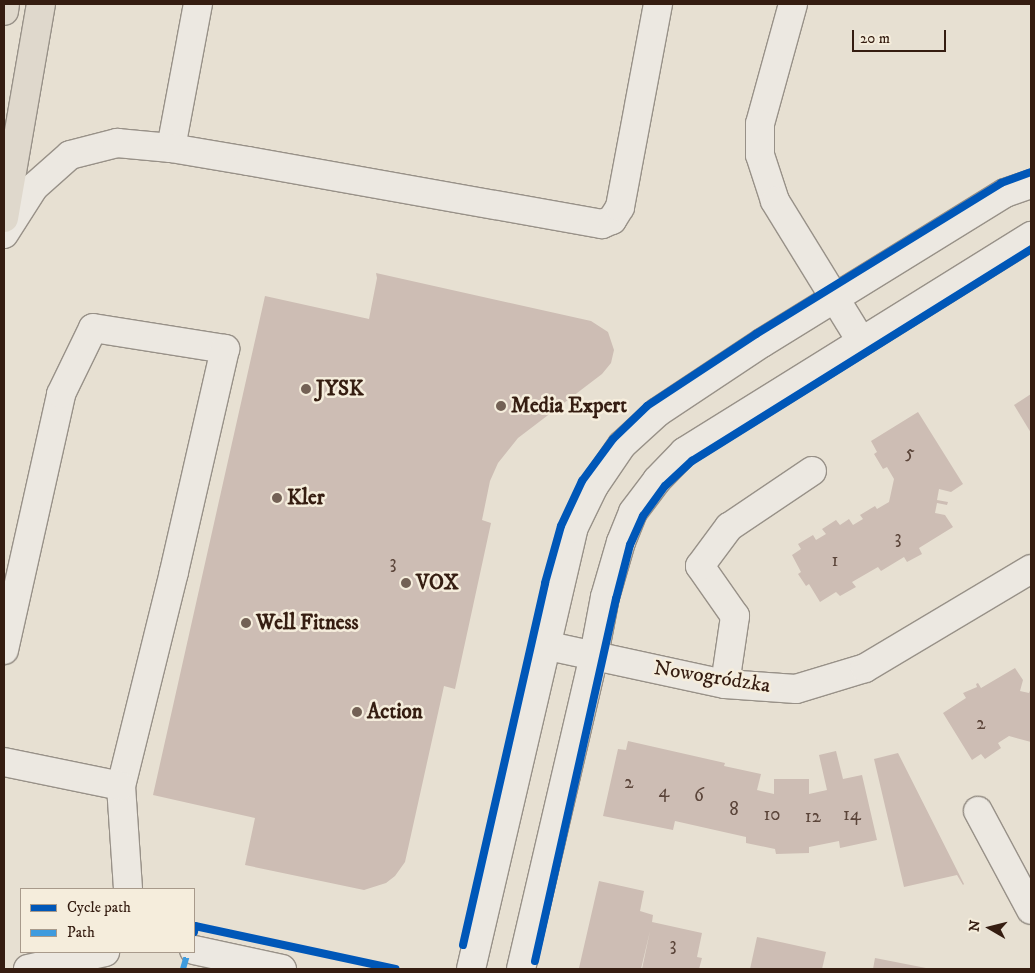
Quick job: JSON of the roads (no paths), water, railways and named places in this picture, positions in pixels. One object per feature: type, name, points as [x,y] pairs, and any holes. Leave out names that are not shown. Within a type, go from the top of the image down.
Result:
[{"type":"main road","points":[[4,10],[5,4]]},
{"type":"main road","points":[[4,218],[41,4]]},
{"type":"street","points":[[171,148],[198,4]]},
{"type":"street","points":[[4,234],[34,187],[70,155],[117,144],[171,148],[602,224],[612,220],[620,207],[658,4]]},
{"type":"street","points":[[793,4],[760,124],[760,155],[775,201],[834,300],[861,341]]},
{"type":"street","points":[[471,969],[544,644],[573,529],[594,486],[622,445],[658,412],[762,343],[1005,194],[1031,184]]},
{"type":"street","points":[[521,969],[606,596],[621,542],[633,512],[657,480],[684,452],[1031,236]]},
{"type":"street","points":[[4,650],[61,394],[93,328],[224,349],[174,572],[121,786],[128,888]]},
{"type":"street","points":[[725,684],[735,616],[700,566],[728,527],[812,471]]},
{"type":"street","name":"Nowogródzka","points":[[544,644],[725,684],[796,689],[866,668],[1031,569]]},
{"type":"street","points":[[4,762],[121,786]]},
{"type":"street","points":[[978,811],[1031,910]]},
{"type":"street","points":[[195,950],[282,969]]},
{"type":"street","points":[[28,969],[69,964],[102,953]]},
{"type":"place","name":"JYSK","points":[[306,389]]},
{"type":"place","name":"Media Expert","points":[[501,406]]},
{"type":"place","name":"Kler","points":[[277,498]]},
{"type":"place","name":"VOX","points":[[406,583]]},
{"type":"place","name":"Well Fitness","points":[[246,623]]},
{"type":"place","name":"Action","points":[[357,712]]}]
